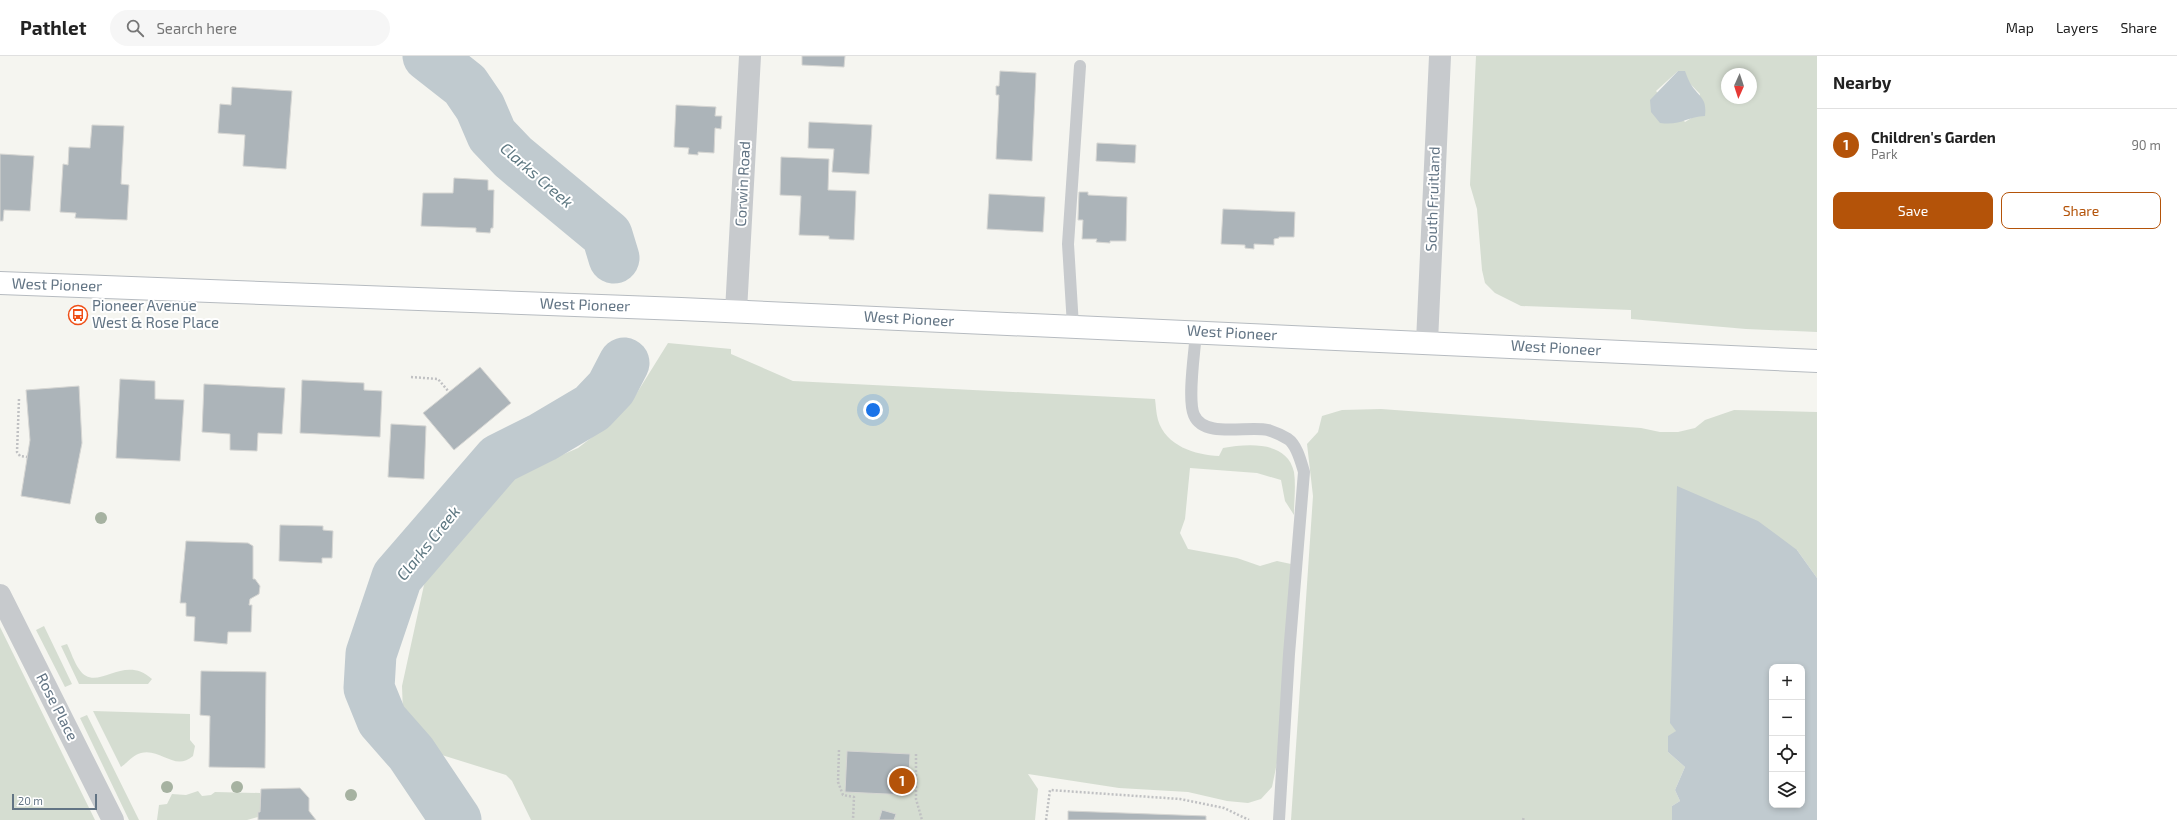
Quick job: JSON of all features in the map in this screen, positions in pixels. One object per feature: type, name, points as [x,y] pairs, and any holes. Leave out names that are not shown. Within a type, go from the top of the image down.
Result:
[{"type":"main road","name":"West Pioneer","points":[[0,283],[736,311],[1817,361]]},
{"type":"street","name":"Corwin Road","points":[[736,311],[750,56]]},
{"type":"street","name":"South Fruitland","points":[[1427,342],[1440,56]]},
{"type":"street","name":"Rose Place","points":[[0,595],[113,820]]},
{"type":"lane","points":[[1073,326],[1068,244],[1080,66]]},
{"type":"lane","points":[[1196,332],[1192,391],[1194,415],[1202,424],[1217,429],[1268,430],[1289,439],[1300,457],[1304,472],[1289,654],[1279,820]]},
{"type":"path","points":[[411,377],[438,379],[449,392]]},
{"type":"path","points":[[19,399],[17,452],[20,456],[27,457]]},
{"type":"path","points":[[839,750],[838,782],[843,795],[854,797],[853,820]]},
{"type":"path","points":[[916,754],[916,799],[922,820]]},
{"type":"path","points":[[1046,820],[1050,790],[1180,798],[1224,808],[1249,820]]},
{"type":"shaded area","points":[[1476,56],[1817,56],[1817,332],[1746,329],[1631,319],[1631,310],[1521,306],[1495,293],[1485,283],[1482,270],[1477,209],[1470,185]],"holes":[[[1678,71],[1700,94],[1693,117],[1685,122],[1656,91]]]},
{"type":"shaded area","points":[[1678,71],[1685,71],[1691,84],[1704,102],[1705,116],[1667,124],[1660,123],[1651,112],[1650,100]]},
{"type":"shaded area","points":[[668,343],[731,349],[731,354],[793,381],[1155,399],[1157,417],[1162,429],[1174,443],[1191,451],[1200,454],[1219,456],[1223,448],[1254,445],[1275,449],[1283,454],[1290,462],[1294,472],[1294,515],[1285,501],[1281,480],[1257,473],[1190,468],[1185,519],[1180,533],[1188,549],[1237,558],[1260,566],[1277,561],[1291,564],[1278,758],[1272,787],[1261,799],[1248,803],[1227,801],[1188,792],[1119,788],[1028,774],[1038,789],[1035,820],[531,820],[512,781],[506,775],[429,751],[413,736],[403,713],[402,686],[424,585],[435,551],[461,528],[490,494],[518,474],[578,448],[604,428],[630,404]]},
{"type":"shaded area","points":[[1381,409],[1641,428],[1660,432],[1678,432],[1695,428],[1705,420],[1734,410],[1817,412],[1817,578],[1797,550],[1676,731],[1668,752],[1685,767],[1675,790],[1680,801],[1672,806],[1672,820],[1291,820],[1313,496],[1307,444],[1318,432],[1322,416],[1342,410]]},
{"type":"shaded area","points":[[1677,486],[1758,521],[1797,550],[1817,578],[1817,820],[1672,820],[1672,806],[1680,801],[1675,790],[1685,767],[1668,752],[1668,736],[1676,731],[1670,723]]},
{"type":"shaded area","points":[[44,626],[72,684],[65,687],[36,630]]},
{"type":"shaded area","points":[[0,627],[95,820],[0,820]]},
{"type":"shaded area","points":[[67,644],[77,666],[86,676],[94,678],[131,670],[141,672],[152,679],[148,684],[79,684],[61,646]]},
{"type":"shaded area","points":[[93,711],[190,714],[190,740],[195,746],[193,756],[180,762],[148,752],[141,753],[133,757],[121,767]]},
{"type":"shaded area","points":[[87,715],[139,820],[129,820],[80,718]]},
{"type":"shaded area","points":[[198,791],[202,796],[211,795],[215,792],[260,793],[260,812],[258,812],[258,817],[247,820],[157,820],[159,805],[167,804],[172,794],[186,795]]},
{"type":"building","points":[[802,56],[845,56],[844,67],[802,65]]},
{"type":"building","points":[[1000,71],[1036,73],[1032,161],[996,159],[999,95],[996,95],[996,86],[999,86]]},
{"type":"building","points":[[232,87],[292,91],[286,169],[243,166],[245,135],[218,133],[220,104],[231,105]]},
{"type":"building","points":[[676,105],[716,107],[715,116],[722,116],[721,129],[715,128],[714,153],[698,152],[698,155],[688,154],[689,148],[674,147]]},
{"type":"building","points":[[809,122],[872,125],[869,174],[832,172],[834,149],[808,148]]},
{"type":"building","points":[[92,125],[124,126],[121,184],[129,185],[127,220],[75,218],[76,213],[60,212],[63,164],[68,165],[69,147],[90,148]]},
{"type":"building","points":[[1097,143],[1136,145],[1135,163],[1096,161]]},
{"type":"building","points":[[0,154],[34,156],[30,211],[4,210],[3,221],[0,221]]},
{"type":"building","points":[[781,157],[829,159],[828,190],[856,191],[854,240],[829,239],[829,236],[799,235],[801,196],[780,195]]},
{"type":"building","points":[[454,178],[488,180],[488,190],[494,190],[493,228],[491,228],[490,233],[476,232],[476,228],[421,226],[423,193],[453,193]]},
{"type":"building","points":[[1079,192],[1088,192],[1088,195],[1127,197],[1126,241],[1110,241],[1110,243],[1096,242],[1097,239],[1082,239],[1083,220],[1078,220]]},
{"type":"building","points":[[989,194],[1045,197],[1043,232],[987,229]]},
{"type":"building","points":[[1223,209],[1295,212],[1294,237],[1279,237],[1274,239],[1274,245],[1254,244],[1254,249],[1245,248],[1245,245],[1221,244]]},
{"type":"building","points":[[480,367],[511,403],[454,450],[423,413]]},
{"type":"building","points":[[120,379],[155,381],[155,399],[184,400],[180,461],[116,458]]},
{"type":"building","points":[[302,380],[364,383],[364,390],[382,391],[380,437],[300,433]]},
{"type":"building","points":[[204,384],[285,388],[282,434],[258,433],[257,451],[230,450],[230,434],[202,432]]},
{"type":"building","points":[[79,386],[82,443],[70,504],[21,496],[30,440],[26,390]]},
{"type":"building","points":[[391,424],[426,426],[424,479],[388,477]]},
{"type":"building","points":[[280,525],[323,526],[323,530],[333,531],[332,558],[322,558],[322,563],[279,561]]},
{"type":"building","points":[[186,541],[248,543],[253,546],[253,579],[255,579],[260,586],[259,594],[250,599],[249,605],[252,605],[251,632],[228,632],[227,644],[194,641],[195,617],[186,616],[186,603],[180,603]]},
{"type":"building","points":[[201,671],[266,672],[265,768],[209,767],[210,716],[200,715]]},
{"type":"building","points":[[847,751],[910,754],[908,795],[845,792]]},
{"type":"building","points":[[300,788],[309,798],[309,811],[316,820],[258,820],[258,812],[260,812],[261,789]]},
{"type":"building","points":[[882,810],[896,814],[894,820],[879,820]]},
{"type":"building","points":[[1068,811],[1206,816],[1206,820],[1068,820]]},
{"type":"waterway","name":"Clarks Creek","points":[[428,56],[465,85],[480,107],[492,135],[513,157],[607,235],[614,258]]},
{"type":"waterway","name":"Clarks Creek","points":[[456,820],[411,753],[382,720],[369,688],[371,654],[397,577],[499,459],[543,437],[592,408],[611,388],[624,363]]},
{"type":"place","name":"Pioneer Avenue West & Rose Place","points":[[78,315]]},
{"type":"place","name":"Children's Garden","points":[[902,781]]}]
